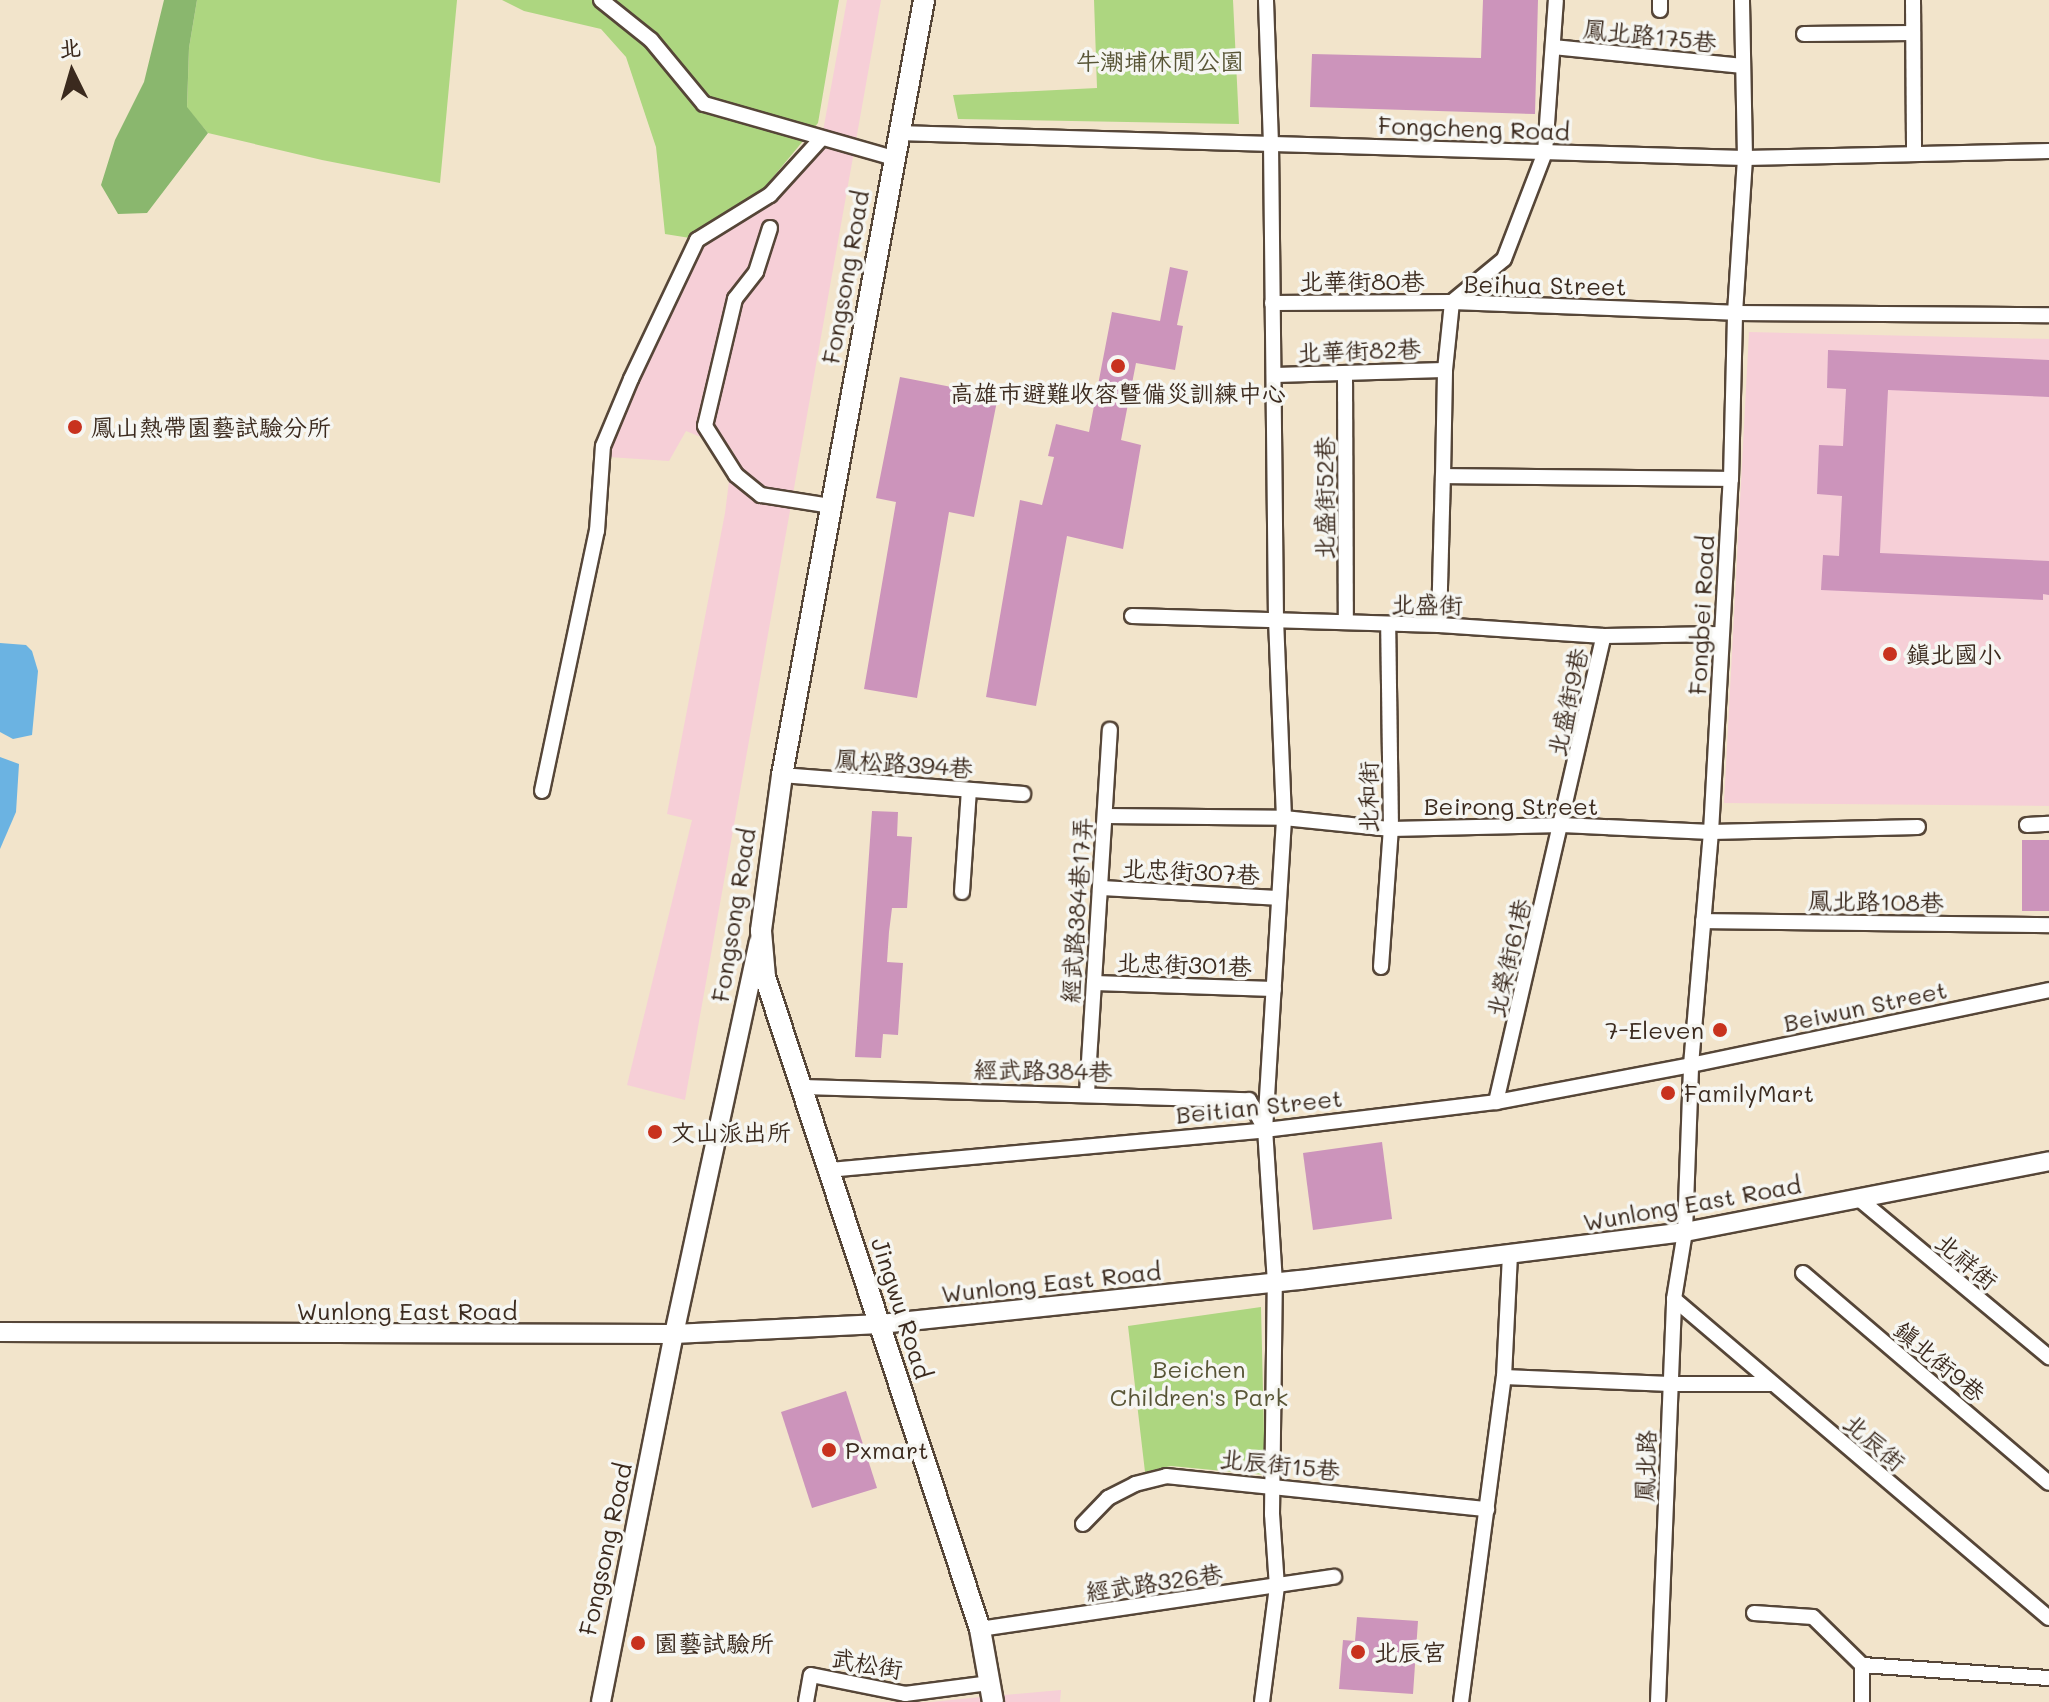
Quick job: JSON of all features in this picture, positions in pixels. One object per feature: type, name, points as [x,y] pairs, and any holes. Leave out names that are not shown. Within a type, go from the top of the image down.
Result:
[{"type":"main road","name":"Fongsong Road","points":[[761,931],[782,775],[897,133],[924,0]]},
{"type":"main road","name":"Jingwu Road","points":[[761,931],[765,977],[980,1629],[991,1693]]},
{"type":"street","points":[[601,0],[651,40],[704,104],[893,158]]},
{"type":"street","points":[[1262,1702],[1277,1587],[1272,1485],[1275,1283],[1265,1130],[1284,818],[1276,620],[1271,144],[1266,0]]},
{"type":"street","points":[[1452,302],[1504,259],[1545,152],[1556,0]]},
{"type":"street","name":"Fongbei Road","points":[[1685,1232],[1691,1065],[1711,832],[1731,479],[1735,313],[1745,158],[1742,0]]},
{"type":"street","points":[[1913,0],[1914,154]]},
{"type":"street","points":[[1804,34],[1913,33]]},
{"type":"street","name":"鳳北路175巷","points":[[1553,47],[1743,66]]},
{"type":"street","name":"Fongcheng Road","points":[[897,133],[1745,158],[2049,151]]},
{"type":"street","points":[[542,791],[597,531],[603,446],[631,379],[697,240],[770,195],[821,139]]},
{"type":"street","points":[[770,228],[756,272],[735,299],[705,426],[736,475],[761,495],[831,506]]},
{"type":"street","name":"北華街80巷","points":[[1272,303],[1452,302]]},
{"type":"street","name":"Beihua Street","points":[[1439,625],[1445,370],[1452,302],[1735,313],[2049,315]]},
{"type":"street","name":"北華街82巷","points":[[1274,375],[1445,370]]},
{"type":"street","name":"北盛街52巷","points":[[1345,373],[1346,622]]},
{"type":"street","points":[[1443,476],[1731,479]]},
{"type":"street","name":"北盛街","points":[[1132,616],[1388,626],[1439,625],[1604,636],[1721,634]]},
{"type":"street","name":"北和街","points":[[1381,967],[1391,829],[1388,626]]},
{"type":"street","name":"北盛街9巷","points":[[1562,825],[1604,636]]},
{"type":"street","name":"經武路384巷17弄","points":[[1087,1093],[1110,730]]},
{"type":"street","name":"鳳松路394巷","points":[[782,775],[1023,794]]},
{"type":"street","points":[[962,892],[969,790]]},
{"type":"street","name":"Beirong Street","points":[[1105,816],[1284,818],[1391,829],[1562,825],[1711,832],[1918,827]]},
{"type":"street","points":[[2027,825],[2049,824]]},
{"type":"street","name":"北榮街61巷","points":[[1496,1102],[1562,825]]},
{"type":"street","name":"北忠街307巷","points":[[1100,888],[1279,898]]},
{"type":"street","name":"鳳北路108巷","points":[[1703,921],[2049,925]]},
{"type":"street","name":"Fongsong Road","points":[[601,1702],[674,1334],[761,931]]},
{"type":"street","name":"北忠街301巷","points":[[1094,983],[1274,989]]},
{"type":"street","name":"Beiwun Street","points":[[1691,1065],[2049,990]]},
{"type":"street","name":"Beitian Street","points":[[829,1170],[1265,1130],[1496,1102],[1691,1065]]},
{"type":"street","name":"經武路384巷","points":[[802,1087],[1249,1100],[1265,1130]]},
{"type":"street","name":"Wunlong East Road","points":[[0,1332],[674,1334],[880,1324],[1275,1283],[1685,1232],[2049,1161]]},
{"type":"street","name":"北祥街","points":[[1858,1198],[2049,1357]]},
{"type":"street","name":"鳳北路","points":[[1658,1702],[1674,1299],[1685,1232]]},
{"type":"street","points":[[1461,1702],[1504,1377],[1510,1256]]},
{"type":"street","name":"鎮北街9巷","points":[[1803,1273],[2049,1483]]},
{"type":"street","name":"北辰街","points":[[1674,1299],[2049,1618]]},
{"type":"street","points":[[1504,1377],[1670,1384],[1773,1384]]},
{"type":"street","name":"北辰街15巷","points":[[1083,1524],[1108,1498],[1135,1484],[1166,1476],[1487,1509]]},
{"type":"street","name":"經武路326巷","points":[[980,1629],[1334,1577]]},
{"type":"street","points":[[1754,1613],[1813,1617],[1862,1665],[2049,1678]]},
{"type":"street","points":[[1862,1665],[1862,1702]]},
{"type":"street","name":"武松街","points":[[806,1702],[811,1675],[905,1694],[991,1693]]},
{"type":"shaded area","points":[[847,0],[881,0],[685,1100],[627,1085],[692,820],[667,814],[725,513],[733,450],[686,431],[669,461],[608,457],[632,386],[698,249],[775,198],[823,131]]},
{"type":"shaded area","name":"鎮北國小","points":[[1749,332],[2049,339],[2049,806],[1724,803]]},
{"type":"shaded area","points":[[1061,1690],[1060,1702],[932,1702],[960,1699]]},
{"type":"green space","points":[[164,0],[197,0],[189,48],[187,107],[208,133],[147,213],[118,214],[101,185],[115,140],[144,82]]},
{"type":"green space","points":[[197,0],[457,0],[440,183],[208,133],[187,108],[189,48]]},
{"type":"green space","points":[[502,0],[839,0],[818,123],[755,199],[690,238],[665,234],[656,147],[626,57],[601,29],[524,11]]},
{"type":"green space","name":"牛潮埔休閒公園","points":[[1094,0],[1233,0],[1239,124],[958,119],[953,95],[1097,88]]},
{"type":"green space","name":"Beichen Children's Park","points":[[1261,1307],[1265,1475],[1171,1466],[1145,1472],[1128,1326]]},
{"type":"water","points":[[0,643],[26,645],[32,651],[38,671],[32,735],[13,739],[0,732]]},
{"type":"water","points":[[0,757],[19,764],[16,812],[0,849]]},
{"type":"building","points":[[1483,0],[1538,0],[1535,114],[1310,107],[1312,54],[1481,58]]},
{"type":"building","points":[[1170,267],[1188,271],[1177,325],[1183,326],[1175,370],[1136,363],[1121,440],[1141,445],[1123,549],[1067,536],[1036,706],[986,697],[1020,500],[1042,505],[1054,457],[1048,456],[1056,424],[1089,432],[1112,312],[1160,321]]},
{"type":"building","points":[[1828,350],[2049,360],[2049,397],[1888,390],[1880,553],[2049,561],[2049,595],[2043,594],[2043,600],[1821,590],[1823,555],[1839,556],[1842,496],[1817,494],[1819,445],[1843,446],[1846,389],[1827,388]]},
{"type":"building","points":[[900,377],[998,396],[974,517],[949,512],[917,698],[864,689],[896,502],[876,498]]},
{"type":"building","points":[[872,811],[898,812],[897,836],[912,837],[907,908],[892,908],[889,932],[887,962],[903,963],[898,1035],[883,1034],[881,1058],[855,1057]]},
{"type":"building","points":[[2022,840],[2049,840],[2049,911],[2022,911]]},
{"type":"building","points":[[1382,1142],[1392,1219],[1313,1230],[1303,1153]]},
{"type":"building","name":"Pxmart","points":[[846,1391],[877,1488],[812,1508],[781,1412]]},
{"type":"building","name":"北辰宮","points":[[1357,1617],[1418,1621],[1413,1694],[1339,1689],[1343,1640],[1355,1641]]},
{"type":"place","name":"高雄市避難收容暨備災訓練中心","points":[[1118,366]]},
{"type":"place","name":"鳳山熱帶園藝試驗分所","points":[[75,427]]},
{"type":"place","name":"鎮北國小","points":[[1890,654]]},
{"type":"place","name":"7-Eleven","points":[[1720,1030]]},
{"type":"place","name":"FamilyMart","points":[[1668,1093]]},
{"type":"place","name":"文山派出所","points":[[655,1132]]},
{"type":"place","name":"Pxmart","points":[[829,1450]]},
{"type":"place","name":"園藝試驗所","points":[[638,1643]]},
{"type":"place","name":"北辰宮","points":[[1358,1652]]}]
